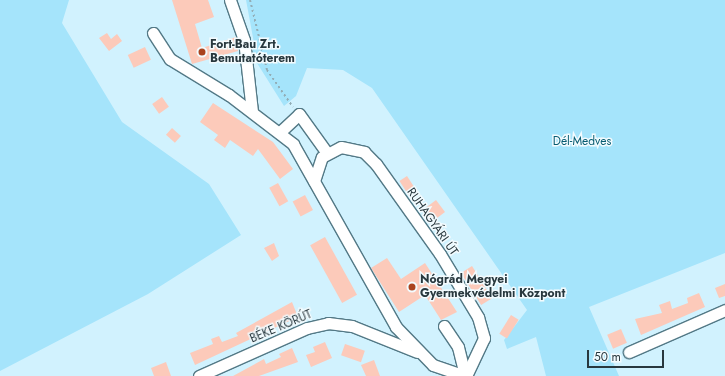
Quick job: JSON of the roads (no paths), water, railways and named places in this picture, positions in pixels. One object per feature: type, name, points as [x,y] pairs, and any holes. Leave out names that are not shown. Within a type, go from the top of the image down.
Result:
[{"type":"street","points":[[230,0],[244,40],[252,111]]},
{"type":"street","points":[[153,32],[170,59],[252,111],[293,144],[387,314],[420,353],[433,365],[465,376]]},
{"type":"street","points":[[280,132],[299,114],[327,153],[318,165],[314,181]]},
{"type":"street","name":"RUHAGYÁRI ÚT","points":[[327,153],[345,146],[364,152],[436,248],[470,303],[484,338],[465,376]]},
{"type":"street","points":[[629,352],[725,310]]},
{"type":"street","name":"BÉKE KÖRÚT","points":[[199,376],[307,328],[328,323],[352,326],[420,353]]},
{"type":"street","points":[[444,326],[458,347],[465,376]]},
{"type":"place","name":"Fort-Bau Zrt. Bemutatóterem","points":[[202,52]]},
{"type":"place","name":"Nógrád Megyei Gyermekvédelmi Központ","points":[[412,287]]},
{"type":"park label","name":"Dél-Medves","points":[[582,142]]}]
